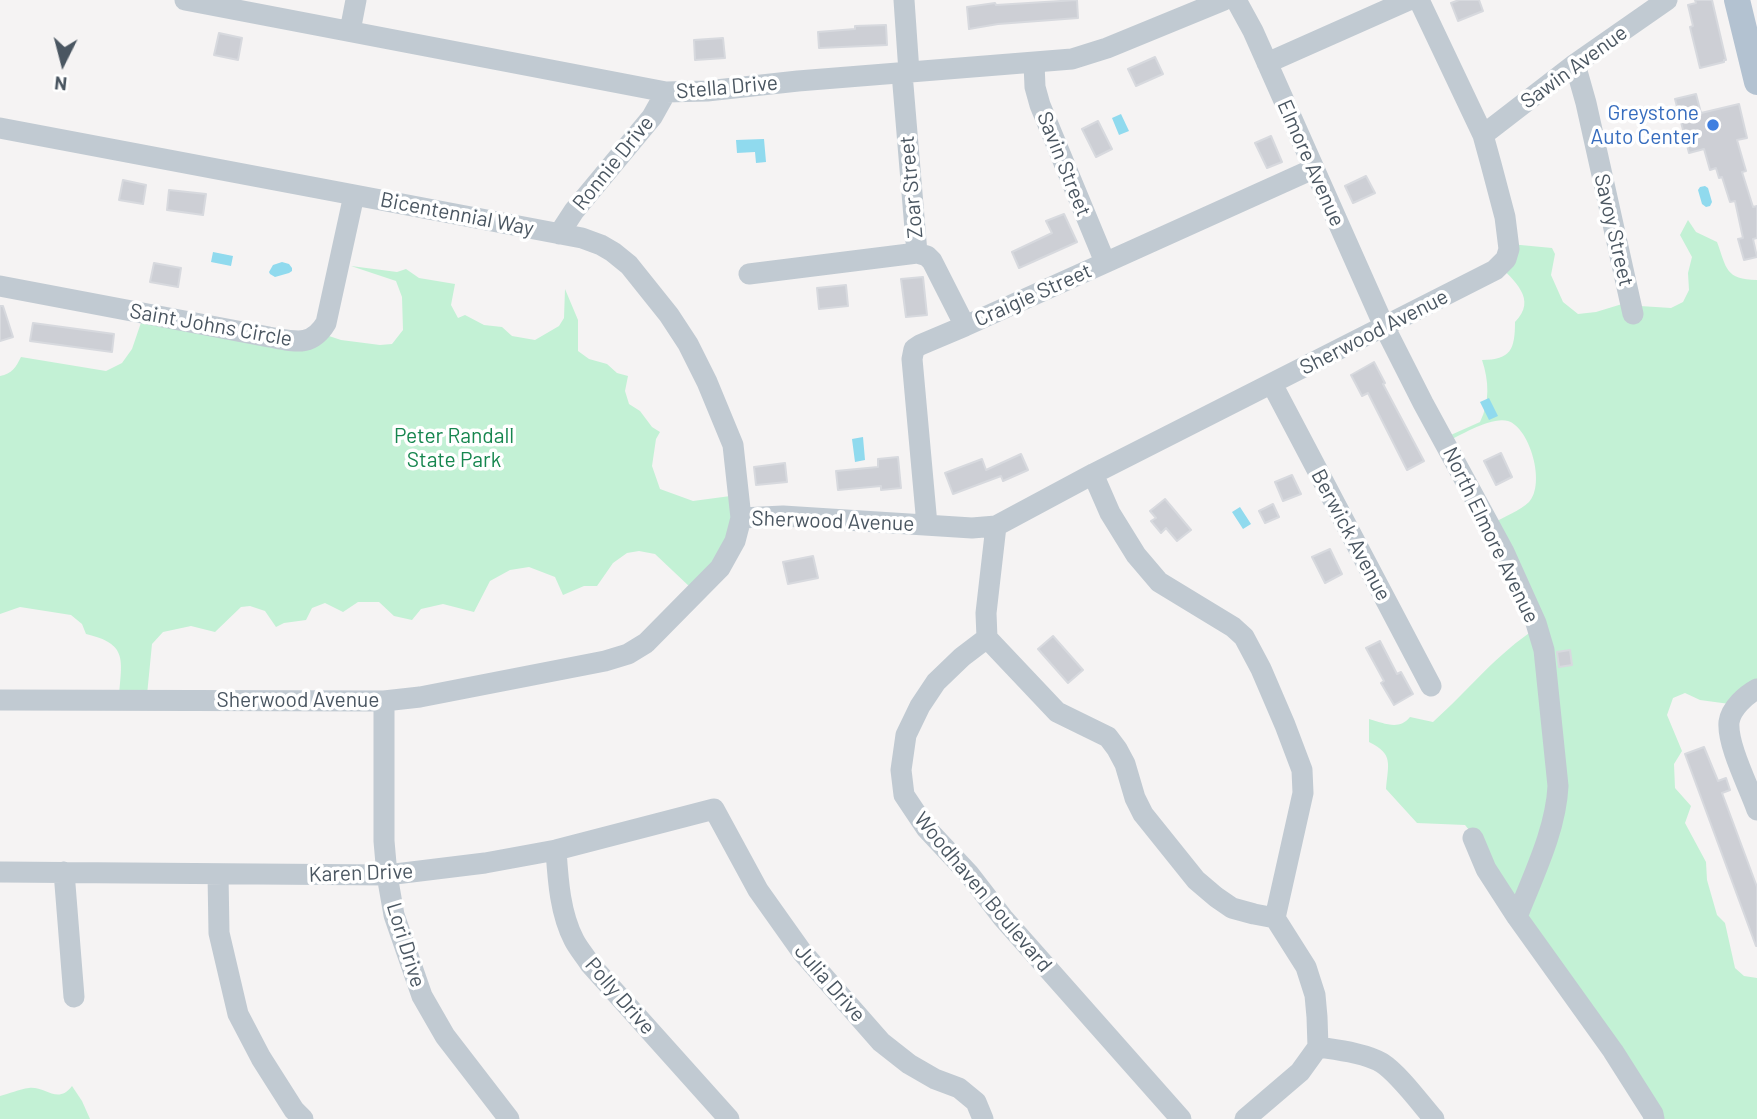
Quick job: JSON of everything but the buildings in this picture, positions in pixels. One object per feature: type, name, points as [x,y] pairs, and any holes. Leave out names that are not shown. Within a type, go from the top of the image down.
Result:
[{"type":"main road","points":[[1737,0],[1757,82]]},
{"type":"street","name":"Stella Drive","points":[[185,0],[666,92],[707,91],[1072,58],[1095,53],[1224,0]]},
{"type":"street","points":[[350,32],[356,0]]},
{"type":"street","name":"Zoar Street","points":[[904,0],[917,253],[932,261],[965,326]]},
{"type":"street","name":"Elmore Avenue","points":[[1236,0],[1253,31],[1384,326]]},
{"type":"street","points":[[1267,63],[1409,0]]},
{"type":"street","points":[[1419,0],[1483,135]]},
{"type":"street","name":"Sawin Avenue","points":[[1483,135],[1575,64],[1667,0]]},
{"type":"street","name":"Savin Street","points":[[1034,63],[1035,87],[1040,105],[1105,262]]},
{"type":"street","name":"Savoy Street","points":[[1575,64],[1633,314]]},
{"type":"street","name":"Ronnie Drive","points":[[559,234],[574,211],[652,117],[666,92]]},
{"type":"street","name":"Bicentennial Way","points":[[0,128],[582,238],[601,245],[629,265],[688,344],[733,445],[741,518]]},
{"type":"street","name":"Sherwood Avenue","points":[[0,700],[383,701],[420,697],[605,661],[628,654],[646,643],[720,568],[735,541],[741,518],[783,516],[972,528],[996,526],[1495,270],[1506,259],[1509,249],[1505,217],[1483,135]]},
{"type":"street","name":"Craigie Street","points":[[927,525],[912,359],[914,349],[1313,169]]},
{"type":"street","name":"Saint Johns Circle","points":[[0,286],[297,342],[308,340],[318,334],[326,323],[354,195]]},
{"type":"street","points":[[749,274],[917,253]]},
{"type":"street","name":"North Elmore Avenue","points":[[1384,326],[1504,552],[1536,623],[1544,650],[1558,786],[1557,806],[1517,917]]},
{"type":"street","name":"Berwick Avenue","points":[[1272,384],[1431,686]]},
{"type":"street","points":[[1093,474],[1110,513],[1136,555],[1159,582],[1244,636],[1261,669],[1302,770],[1303,793],[1275,918],[1306,967],[1315,995],[1318,1047],[1300,1072],[1245,1119]]},
{"type":"street","points":[[996,526],[986,613],[987,638],[1057,712],[1108,737],[1125,764],[1135,798],[1143,814],[1196,880],[1232,908],[1275,918]]},
{"type":"street","name":"Woodhaven Boulevard","points":[[987,638],[936,682],[920,706],[906,735],[901,769],[904,795],[926,828],[1181,1119]]},
{"type":"street","points":[[1757,689],[1748,694],[1729,721],[1731,742],[1757,810]]},
{"type":"street","name":"Lori Drive","points":[[383,701],[384,841],[394,915],[422,996],[445,1036],[509,1119]]},
{"type":"street","name":"Karen Drive","points":[[0,872],[387,875],[485,863],[556,850],[714,808]]},
{"type":"street","name":"Julia Drive","points":[[714,808],[758,890],[811,962],[881,1042],[909,1064],[935,1079],[959,1088],[976,1102],[983,1119]]},
{"type":"street","points":[[1473,838],[1486,869],[1613,1051],[1654,1119]]},
{"type":"street","name":"Polly Drive","points":[[556,850],[559,888],[574,940],[590,964],[729,1119]]},
{"type":"street","points":[[64,872],[74,996]]},
{"type":"street","points":[[218,874],[219,933],[238,1014],[261,1058],[294,1110],[303,1119]]},
{"type":"street","points":[[1318,1047],[1351,1053],[1381,1063],[1396,1075],[1434,1119]]},
{"type":"green space","points":[[1688,220],[1696,232],[1717,242],[1726,266],[1733,275],[1757,280],[1757,692],[1737,705],[1700,700],[1685,693],[1673,698],[1667,715],[1682,751],[1674,764],[1675,788],[1691,806],[1685,823],[1706,862],[1707,880],[1717,915],[1725,923],[1735,968],[1744,976],[1757,978],[1757,1119],[1650,1119],[1478,841],[1465,825],[1417,823],[1386,789],[1388,761],[1377,746],[1369,742],[1369,719],[1391,725],[1401,724],[1410,717],[1433,722],[1496,661],[1537,628],[1491,524],[1526,505],[1534,494],[1536,470],[1529,445],[1516,426],[1501,420],[1477,427],[1446,442],[1444,438],[1480,422],[1486,407],[1487,391],[1482,360],[1499,358],[1509,351],[1514,339],[1515,322],[1522,314],[1524,298],[1521,291],[1497,263],[1510,244],[1552,248],[1555,254],[1551,275],[1563,302],[1578,314],[1596,312],[1632,301],[1640,306],[1671,308],[1683,302],[1689,290],[1688,273],[1692,257],[1680,235]]},
{"type":"green space","name":"Peter Randall State Park","points":[[351,266],[397,272],[406,269],[419,278],[455,284],[451,305],[458,318],[465,315],[484,325],[502,327],[512,336],[535,340],[559,326],[564,318],[565,289],[578,320],[578,351],[589,359],[607,364],[617,373],[628,376],[625,391],[629,404],[640,411],[652,427],[660,432],[656,439],[652,466],[660,489],[693,501],[738,495],[735,536],[691,588],[655,554],[639,551],[627,553],[613,563],[597,586],[584,586],[563,595],[555,577],[529,567],[510,570],[490,581],[474,612],[443,604],[421,609],[412,620],[394,616],[379,602],[358,602],[343,612],[325,603],[312,608],[306,620],[276,627],[265,611],[250,606],[241,607],[215,632],[191,626],[163,632],[152,644],[147,695],[119,697],[121,663],[116,648],[100,638],[86,634],[82,624],[71,615],[20,607],[0,614],[0,376],[13,370],[21,357],[106,371],[122,363],[132,349],[146,308],[257,328],[380,345],[392,344],[403,330],[402,297],[396,281]]},
{"type":"green space","points":[[72,1086],[90,1119],[0,1119],[0,1096],[29,1088],[62,1094]]},
{"type":"water","points":[[1121,114],[1129,131],[1119,135],[1112,118]]},
{"type":"water","points":[[764,139],[766,162],[756,163],[755,152],[737,153],[736,140]]},
{"type":"water","points":[[1705,186],[1712,202],[1706,207],[1702,204],[1698,190]]},
{"type":"water","points":[[213,252],[233,256],[231,266],[211,262]]},
{"type":"water","points":[[282,262],[289,264],[292,271],[275,277],[270,274],[273,265]]},
{"type":"water","points":[[1489,398],[1498,416],[1489,420],[1480,402]]},
{"type":"water","points":[[863,437],[865,460],[855,462],[852,439]]},
{"type":"water","points":[[1240,507],[1251,524],[1243,529],[1232,512]]},
{"type":"place","name":"Greystone Auto Center","points":[[1713,125]]}]
